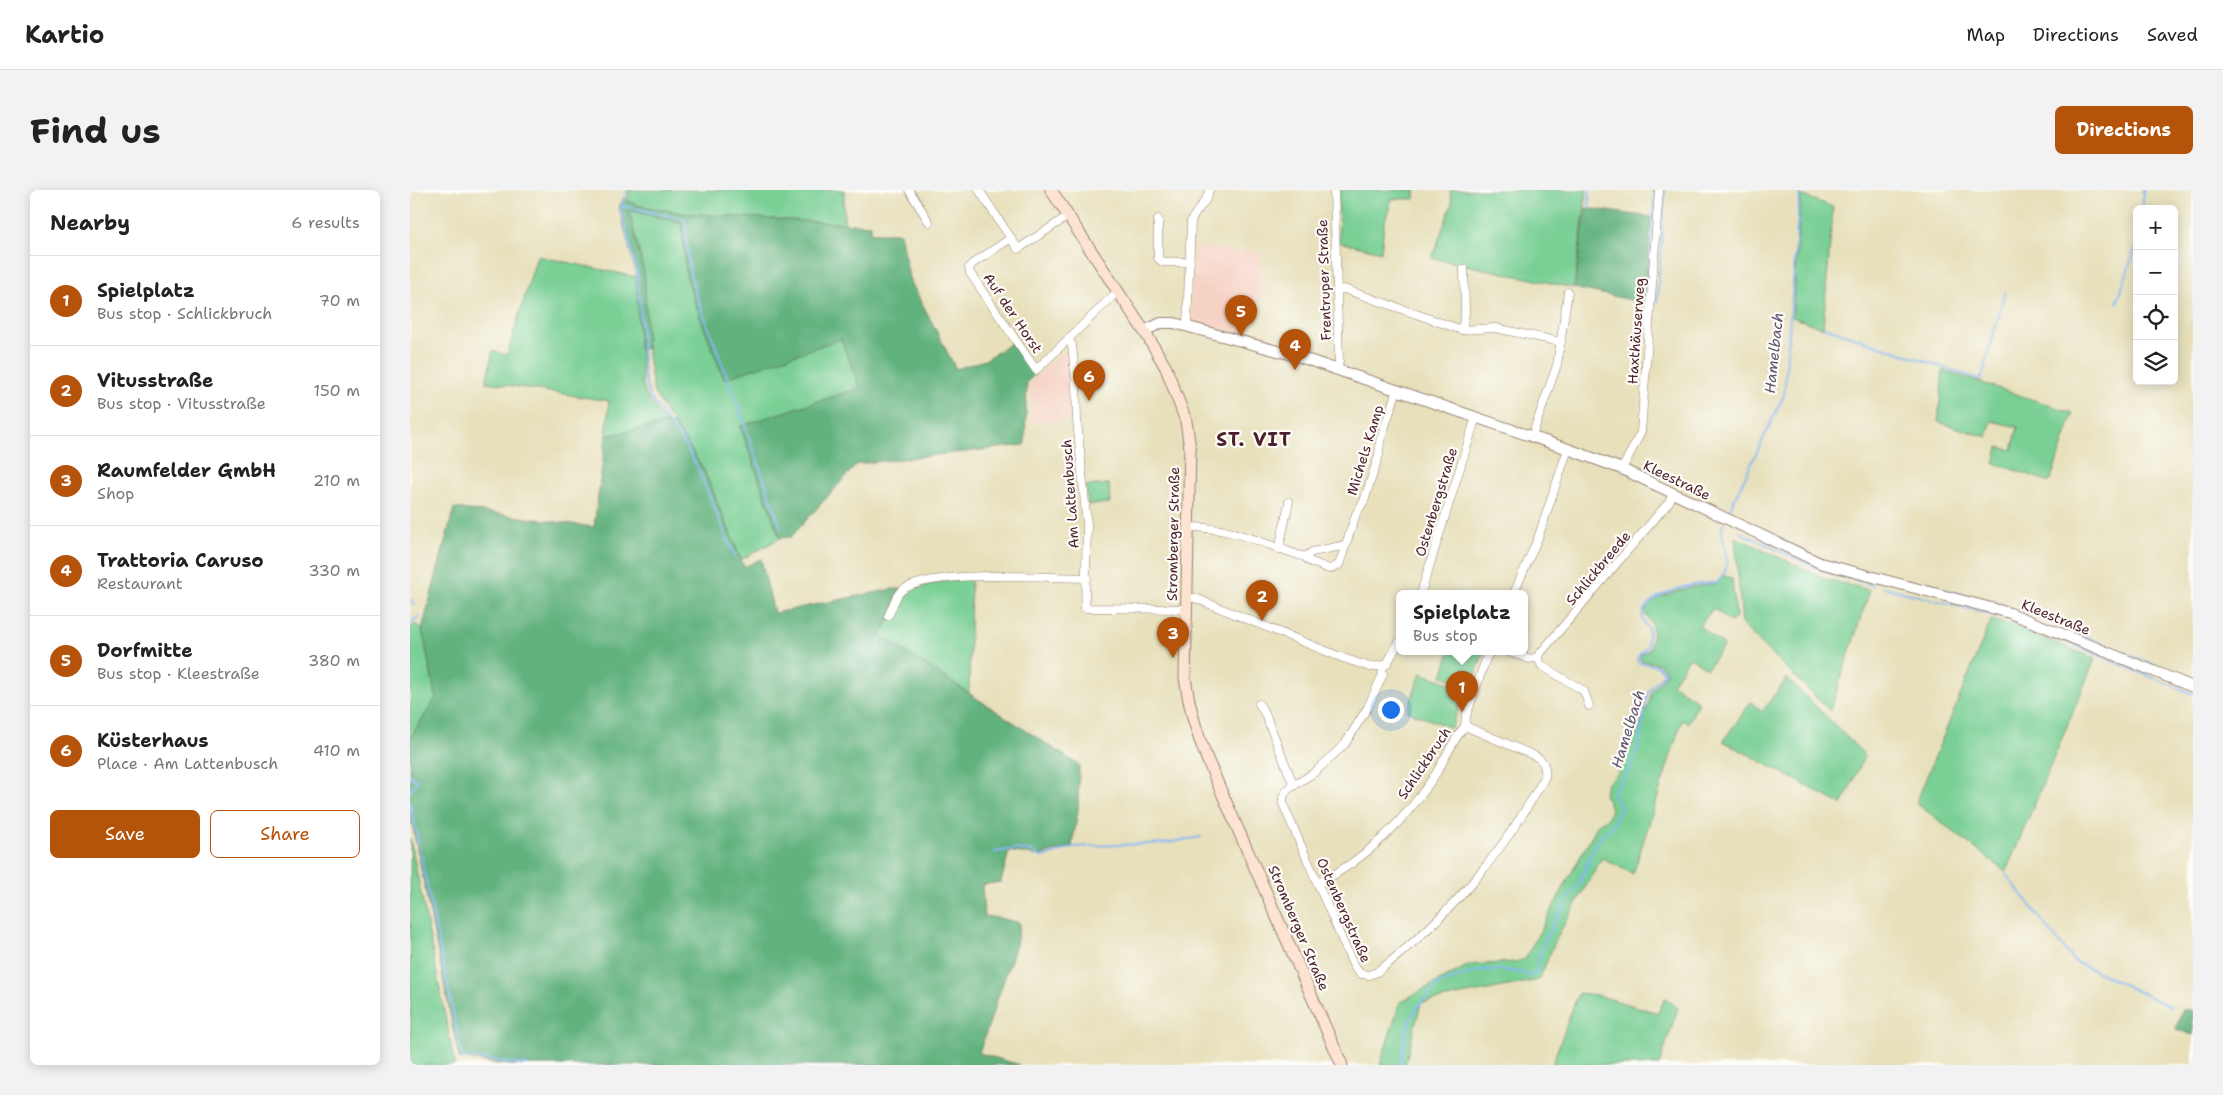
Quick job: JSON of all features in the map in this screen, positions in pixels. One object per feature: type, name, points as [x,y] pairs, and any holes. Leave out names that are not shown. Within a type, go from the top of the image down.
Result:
[{"type":"main road","name":"Stromberger Straße","points":[[1051,190],[1144,331],[1166,368],[1186,421],[1190,448],[1185,678],[1188,704],[1195,730],[1342,1065]]},
{"type":"street","points":[[908,190],[929,222]]},
{"type":"street","points":[[979,190],[1018,249],[1068,216]]},
{"type":"street","points":[[1186,326],[1191,222],[1209,194],[1209,190]]},
{"type":"street","name":"Frentruper Straße","points":[[1334,190],[1339,362],[1337,370]]},
{"type":"street","name":"Haxthäuserweg","points":[[1622,469],[1641,432],[1659,190]]},
{"type":"street","points":[[1158,219],[1158,258],[1162,262],[1190,262]]},
{"type":"street","name":"Auf der Horst","points":[[1011,238],[972,264],[969,268],[970,273],[1036,370],[1118,291]]},
{"type":"street","points":[[1462,330],[1465,313],[1464,268]]},
{"type":"street","points":[[1337,290],[1344,289],[1462,330],[1495,328],[1561,342]]},
{"type":"street","points":[[1532,436],[1557,366],[1568,292]]},
{"type":"street","name":"Kleestraße","points":[[1144,331],[1162,323],[1174,322],[1250,342],[1397,390],[1622,469],[1828,566],[2010,613],[2193,687]]},
{"type":"street","name":"Am Lattenbusch","points":[[1068,339],[1072,345],[1077,420],[1088,525],[1085,608],[1186,603]]},
{"type":"street","name":"Michels Kamp","points":[[1188,527],[1211,527],[1241,533],[1304,557],[1329,569],[1339,565],[1356,514],[1364,501],[1397,390]]},
{"type":"street","name":"Ostenbergstraße","points":[[1422,590],[1476,417]]},
{"type":"street","points":[[1515,590],[1538,538],[1568,449]]},
{"type":"street","name":"Schlickbreede","points":[[1538,657],[1665,507],[1673,493]]},
{"type":"street","points":[[1279,549],[1289,502]]},
{"type":"street","points":[[1304,557],[1312,552],[1346,545]]},
{"type":"street","points":[[888,616],[900,592],[909,587],[951,576],[1087,578]]},
{"type":"street","points":[[1186,603],[1195,598],[1343,658],[1370,667],[1382,667]]},
{"type":"street","name":"Ostenbergstraße","points":[[1396,649],[1390,660],[1382,667],[1383,674],[1368,707],[1345,744],[1315,772],[1287,790],[1283,797],[1283,804],[1354,967],[1364,975],[1377,972],[1443,916],[1477,878],[1510,836],[1545,777],[1546,769],[1542,760],[1536,756],[1465,726]]},
{"type":"street","name":"Schlickbruch","points":[[1318,883],[1335,875],[1355,861],[1402,818],[1435,775],[1465,726],[1466,716],[1488,655]]},
{"type":"street","points":[[1518,655],[1530,659],[1538,657],[1542,666],[1584,691],[1590,706]]},
{"type":"street","points":[[1258,704],[1266,716],[1294,786]]},
{"type":"shaded area","points":[[1194,245],[1261,252],[1259,297],[1250,336],[1191,321]]},
{"type":"shaded area","points":[[1068,347],[1070,350],[1073,384],[1073,414],[1070,418],[1033,423],[1030,382]]},
{"type":"green space","points":[[629,190],[844,190],[844,224],[681,213],[636,205],[627,200]]},
{"type":"green space","points":[[1338,190],[1415,190],[1415,199],[1392,199],[1384,224],[1381,252],[1339,242]]},
{"type":"green space","points":[[1450,190],[1587,190],[1574,288],[1432,258],[1452,203]]},
{"type":"green space","points":[[1801,195],[1833,207],[1823,328],[1792,317]]},
{"type":"green space","points":[[623,199],[636,205],[681,213],[871,225],[871,233],[900,233],[909,278],[956,369],[985,360],[1013,342],[1035,374],[1027,382],[1025,445],[857,464],[791,537],[780,538],[740,426],[860,388],[841,339],[724,379],[693,298],[686,274],[682,223],[629,210],[645,277],[647,349],[639,348],[637,277],[619,207]]},
{"type":"green space","points":[[1586,208],[1651,217],[1645,303],[1574,288]]},
{"type":"green space","points":[[629,210],[682,223],[686,274],[841,339],[860,388],[741,426],[780,538],[741,560],[704,470],[654,393],[647,349],[645,277]]},
{"type":"green space","points":[[537,256],[637,277],[642,382],[646,396],[666,423],[606,436],[609,401],[486,382],[493,351],[507,355]]},
{"type":"green space","points":[[1943,370],[2073,413],[2050,482],[1994,463],[1998,447],[2012,450],[2018,427],[1991,421],[1987,437],[1938,422]]},
{"type":"green space","points":[[673,422],[704,470],[744,567],[761,559],[774,613],[892,589],[910,589],[902,593],[881,636],[1079,765],[1078,810],[1072,846],[1039,856],[1009,851],[1001,882],[982,885],[984,916],[1020,923],[1016,945],[979,1053],[1020,1065],[510,1065],[459,1058],[410,813],[410,738],[436,698],[422,629],[454,508],[594,527],[606,436]]},
{"type":"green space","points":[[1109,484],[1110,503],[1088,505],[1086,486]]},
{"type":"green space","points":[[1735,537],[1826,579],[1870,590],[1830,711],[1742,625]]},
{"type":"green space","points":[[1724,576],[1732,578],[1736,618],[1730,622],[1714,608],[1699,626],[1724,645],[1707,669],[1690,657],[1672,684],[1699,702],[1688,723],[1682,720],[1633,874],[1602,858],[1557,937],[1539,980],[1421,1003],[1405,1065],[1380,1065],[1400,1002],[1469,965],[1515,962],[1525,959],[1598,824],[1608,818],[1611,808],[1604,794],[1607,784],[1618,773],[1648,706],[1652,691],[1667,673],[1660,664],[1641,661],[1640,659],[1641,655],[1650,649],[1653,634],[1653,628],[1645,611],[1648,605],[1676,591],[1716,584]]},
{"type":"green space","points":[[953,579],[971,579],[969,693],[881,636],[902,593],[910,589]]},
{"type":"green space","points":[[1991,620],[2012,625],[2095,659],[2006,872],[1916,803]]},
{"type":"green space","points":[[415,624],[422,629],[436,698],[410,738],[410,628]]},
{"type":"green space","points":[[1449,655],[1482,655],[1473,682],[1461,678],[1459,682],[1442,676]]},
{"type":"green space","points":[[1421,673],[1466,689],[1451,728],[1407,711]]},
{"type":"green space","points":[[1787,678],[1865,755],[1842,805],[1723,741],[1751,702],[1762,712]]},
{"type":"green space","points":[[410,838],[455,1065],[411,1065]]},
{"type":"green space","points":[[1578,993],[1597,995],[1658,1013],[1665,998],[1678,1008],[1659,1065],[1552,1065]]},
{"type":"green space","points":[[2182,1010],[2193,1010],[2193,1035],[2176,1029]]},
{"type":"waterway","points":[[626,190],[621,209],[638,278],[644,376],[649,396],[687,447],[736,559]]},
{"type":"waterway","points":[[1589,207],[1590,190]]},
{"type":"waterway","points":[[1647,299],[1655,190]]},
{"type":"waterway","points":[[1657,304],[1665,190]]},
{"type":"waterway","name":"Hamelbach","points":[[1727,515],[1784,395],[1800,190]]},
{"type":"waterway","points":[[2143,190],[2143,205]]},
{"type":"waterway","points":[[623,206],[684,219],[690,274],[697,297],[781,528]]},
{"type":"waterway","points":[[2117,303],[2135,250]]},
{"type":"waterway","points":[[1824,327],[1981,380],[2005,293]]},
{"type":"waterway","points":[[1735,516],[1789,543]]},
{"type":"waterway","name":"Hamelbach","points":[[1400,1065],[1407,1027],[1415,1010],[1438,984],[1482,970],[1504,970],[1532,975],[1537,973],[1540,951],[1547,936],[1566,902],[1579,884],[1593,850],[1602,835],[1612,827],[1621,807],[1614,795],[1614,789],[1626,775],[1634,758],[1642,731],[1647,695],[1652,686],[1665,673],[1658,666],[1639,663],[1637,660],[1647,647],[1649,629],[1643,618],[1645,609],[1652,600],[1679,588],[1717,583],[1727,566],[1722,537],[1724,522]]},
{"type":"waterway","points":[[1739,532],[1826,572],[1873,585]]},
{"type":"waterway","points":[[1883,587],[2002,617]]},
{"type":"waterway","points":[[1935,588],[2001,604]]},
{"type":"waterway","points":[[410,599],[415,606]]},
{"type":"waterway","points":[[2018,609],[2193,681]]},
{"type":"waterway","points":[[410,624],[420,615]]},
{"type":"waterway","points":[[2013,620],[2193,694]]},
{"type":"waterway","points":[[410,775],[417,781],[410,792]]},
{"type":"waterway","points":[[410,803],[462,1057],[527,1065]]},
{"type":"waterway","points":[[995,852],[1014,849],[1030,851],[1041,857],[1072,847],[1166,843],[1201,837]]},
{"type":"waterway","points":[[2006,875],[2074,961],[2171,1007]]},
{"type":"place","name":"Dorfmitte","points":[[1241,336]]},
{"type":"place","name":"Trattoria Caruso","points":[[1295,370]]},
{"type":"place","name":"Küsterhaus","points":[[1089,401]]},
{"type":"place","name":"Vitusstraße","points":[[1262,621]]},
{"type":"place","name":"Raumfelder GmbH","points":[[1173,658]]},
{"type":"place","name":"Spielplatz","points":[[1462,712]]},
{"type":"district","name":"ST. VIT","points":[[1254,439]]}]
